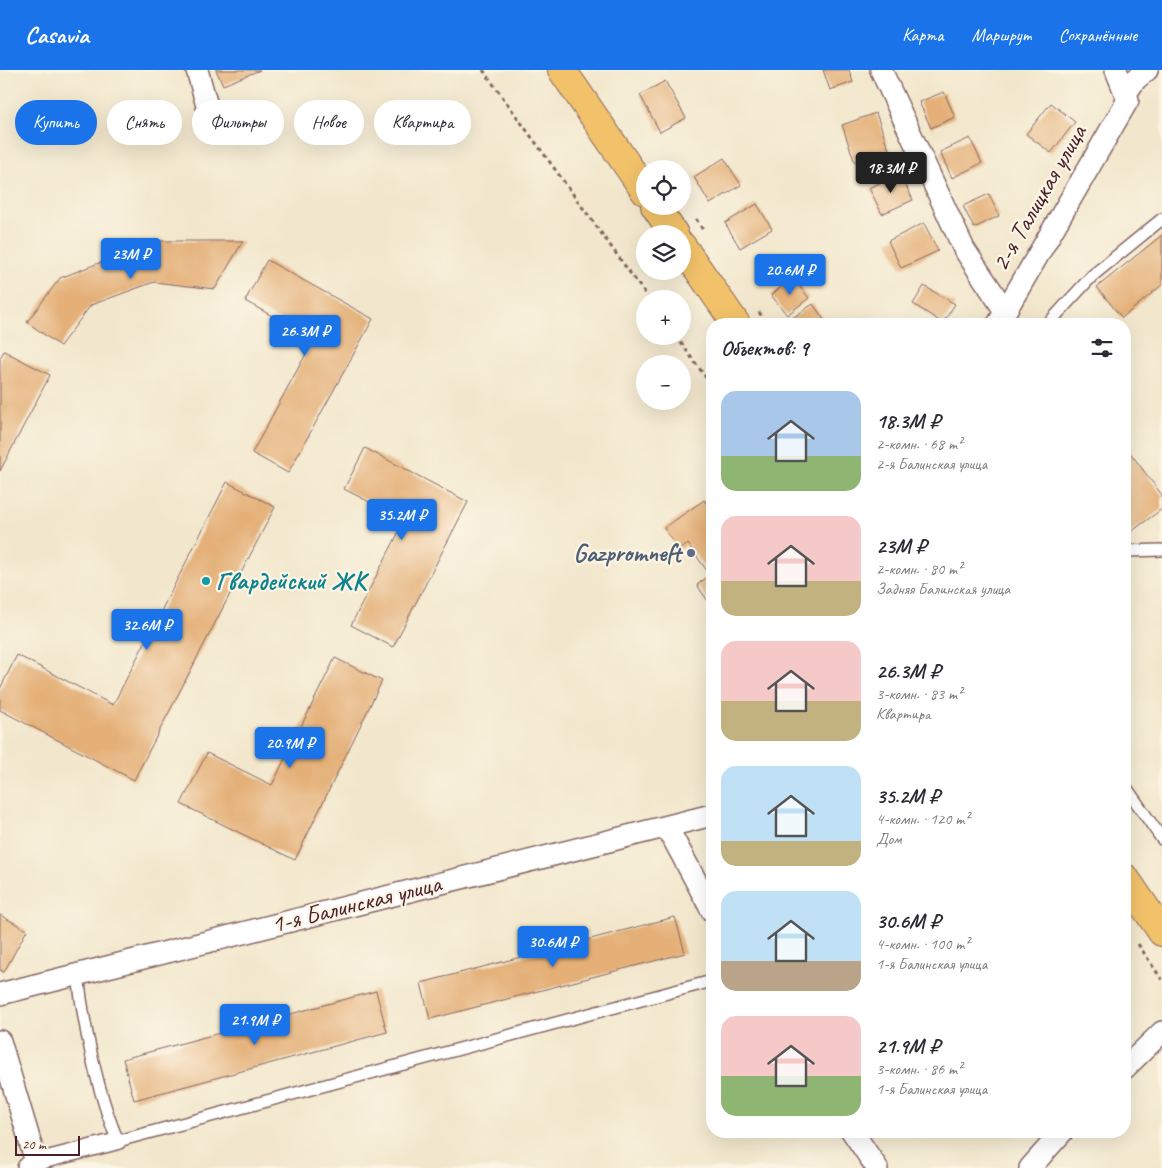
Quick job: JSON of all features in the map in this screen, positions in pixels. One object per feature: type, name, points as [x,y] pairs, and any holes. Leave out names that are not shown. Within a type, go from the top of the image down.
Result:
[{"type":"main road","points":[[562,70],[636,178]]},
{"type":"main road","points":[[691,259],[732,318]]},
{"type":"main road","points":[[1131,887],[1162,932]]},
{"type":"street","points":[[197,70],[205,100]]},
{"type":"street","points":[[881,70],[964,249],[1002,318]]},
{"type":"street","points":[[1116,70],[1127,97]]},
{"type":"street","name":"2-я Талицкая улица","points":[[1002,318],[1136,79],[1147,70]]},
{"type":"street","name":"1-я Балинская улица","points":[[0,994],[706,817]]},
{"type":"street","points":[[667,827],[706,900]]},
{"type":"street","points":[[1131,1062],[1162,1032]]},
{"type":"street","points":[[0,1041],[32,1165],[118,1141]]},
{"type":"street","points":[[857,1138],[877,1168]]},
{"type":"street","points":[[1030,1168],[1057,1138]]},
{"type":"lane","points":[[1054,318],[1092,276],[1162,220]]},
{"type":"lane","points":[[1131,551],[1162,550]]},
{"type":"lane","points":[[1131,795],[1162,839]]},
{"type":"lane","points":[[78,974],[81,1005],[109,1120],[118,1141],[706,983]]},
{"type":"path","points":[[483,70],[642,290]]},
{"type":"path","points":[[682,345],[706,378]]},
{"type":"path","points":[[1136,941],[1162,980]]},
{"type":"building","points":[[216,70],[260,70],[223,85]]},
{"type":"building","points":[[823,70],[849,70],[853,82],[830,90]]},
{"type":"building","points":[[665,81],[686,118],[660,132],[640,95]]},
{"type":"building","points":[[944,92],[955,117],[931,128],[919,102]]},
{"type":"building","points":[[1051,103],[1075,122],[1051,153],[1026,134]]},
{"type":"building","points":[[876,113],[889,150],[855,163],[842,125]]},
{"type":"building","points":[[970,138],[982,163],[952,178],[940,152]]},
{"type":"building","points":[[724,158],[741,185],[710,204],[694,177]]},
{"type":"building","points":[[900,173],[913,200],[882,214],[869,188]]},
{"type":"building","points":[[989,194],[999,216],[974,228],[963,206]]},
{"type":"building","points":[[757,204],[772,229],[740,248],[725,223]]},
{"type":"building","points":[[924,223],[938,251],[901,268],[888,241]]},
{"type":"building","points":[[1162,235],[1162,285],[1122,318],[1097,287]]},
{"type":"building","points":[[156,241],[243,241],[215,289],[154,282],[91,305],[60,346],[27,322],[60,278]]},
{"type":"building","points":[[267,260],[373,319],[288,473],[252,453],[314,339],[245,301]]},
{"type":"building","points":[[793,278],[809,298],[787,315],[771,295]]},
{"type":"building","points":[[924,286],[955,304],[946,318],[935,318],[913,304]]},
{"type":"building","points":[[813,304],[823,318],[792,318]]},
{"type":"building","points":[[4,351],[50,375],[0,471],[0,358]]},
{"type":"building","name":"Гвардейский ЖК","points":[[365,448],[468,502],[393,647],[351,625],[405,520],[344,489]]},
{"type":"building","points":[[1131,454],[1162,495],[1162,509],[1131,532]]},
{"type":"building","name":"Гвардейский ЖК","points":[[227,482],[275,507],[134,780],[0,710],[0,689],[17,655],[113,705]]},
{"type":"building","points":[[704,500],[706,503],[706,569],[688,544],[679,550],[664,528]]},
{"type":"building","points":[[706,578],[706,598],[697,585]]},
{"type":"building","name":"Гвардейский ЖК","points":[[335,658],[382,681],[295,860],[181,804],[207,753],[272,785]]},
{"type":"building","points":[[0,915],[27,930],[4,972],[0,970]]},
{"type":"building","points":[[675,917],[685,953],[430,1019],[421,983]]},
{"type":"building","points":[[376,991],[387,1032],[134,1100],[123,1059]]},
{"type":"place","name":"Gazpromneft","points":[[691,553]]},
{"type":"place","name":"Гвардейский ЖК","points":[[206,581]]}]
